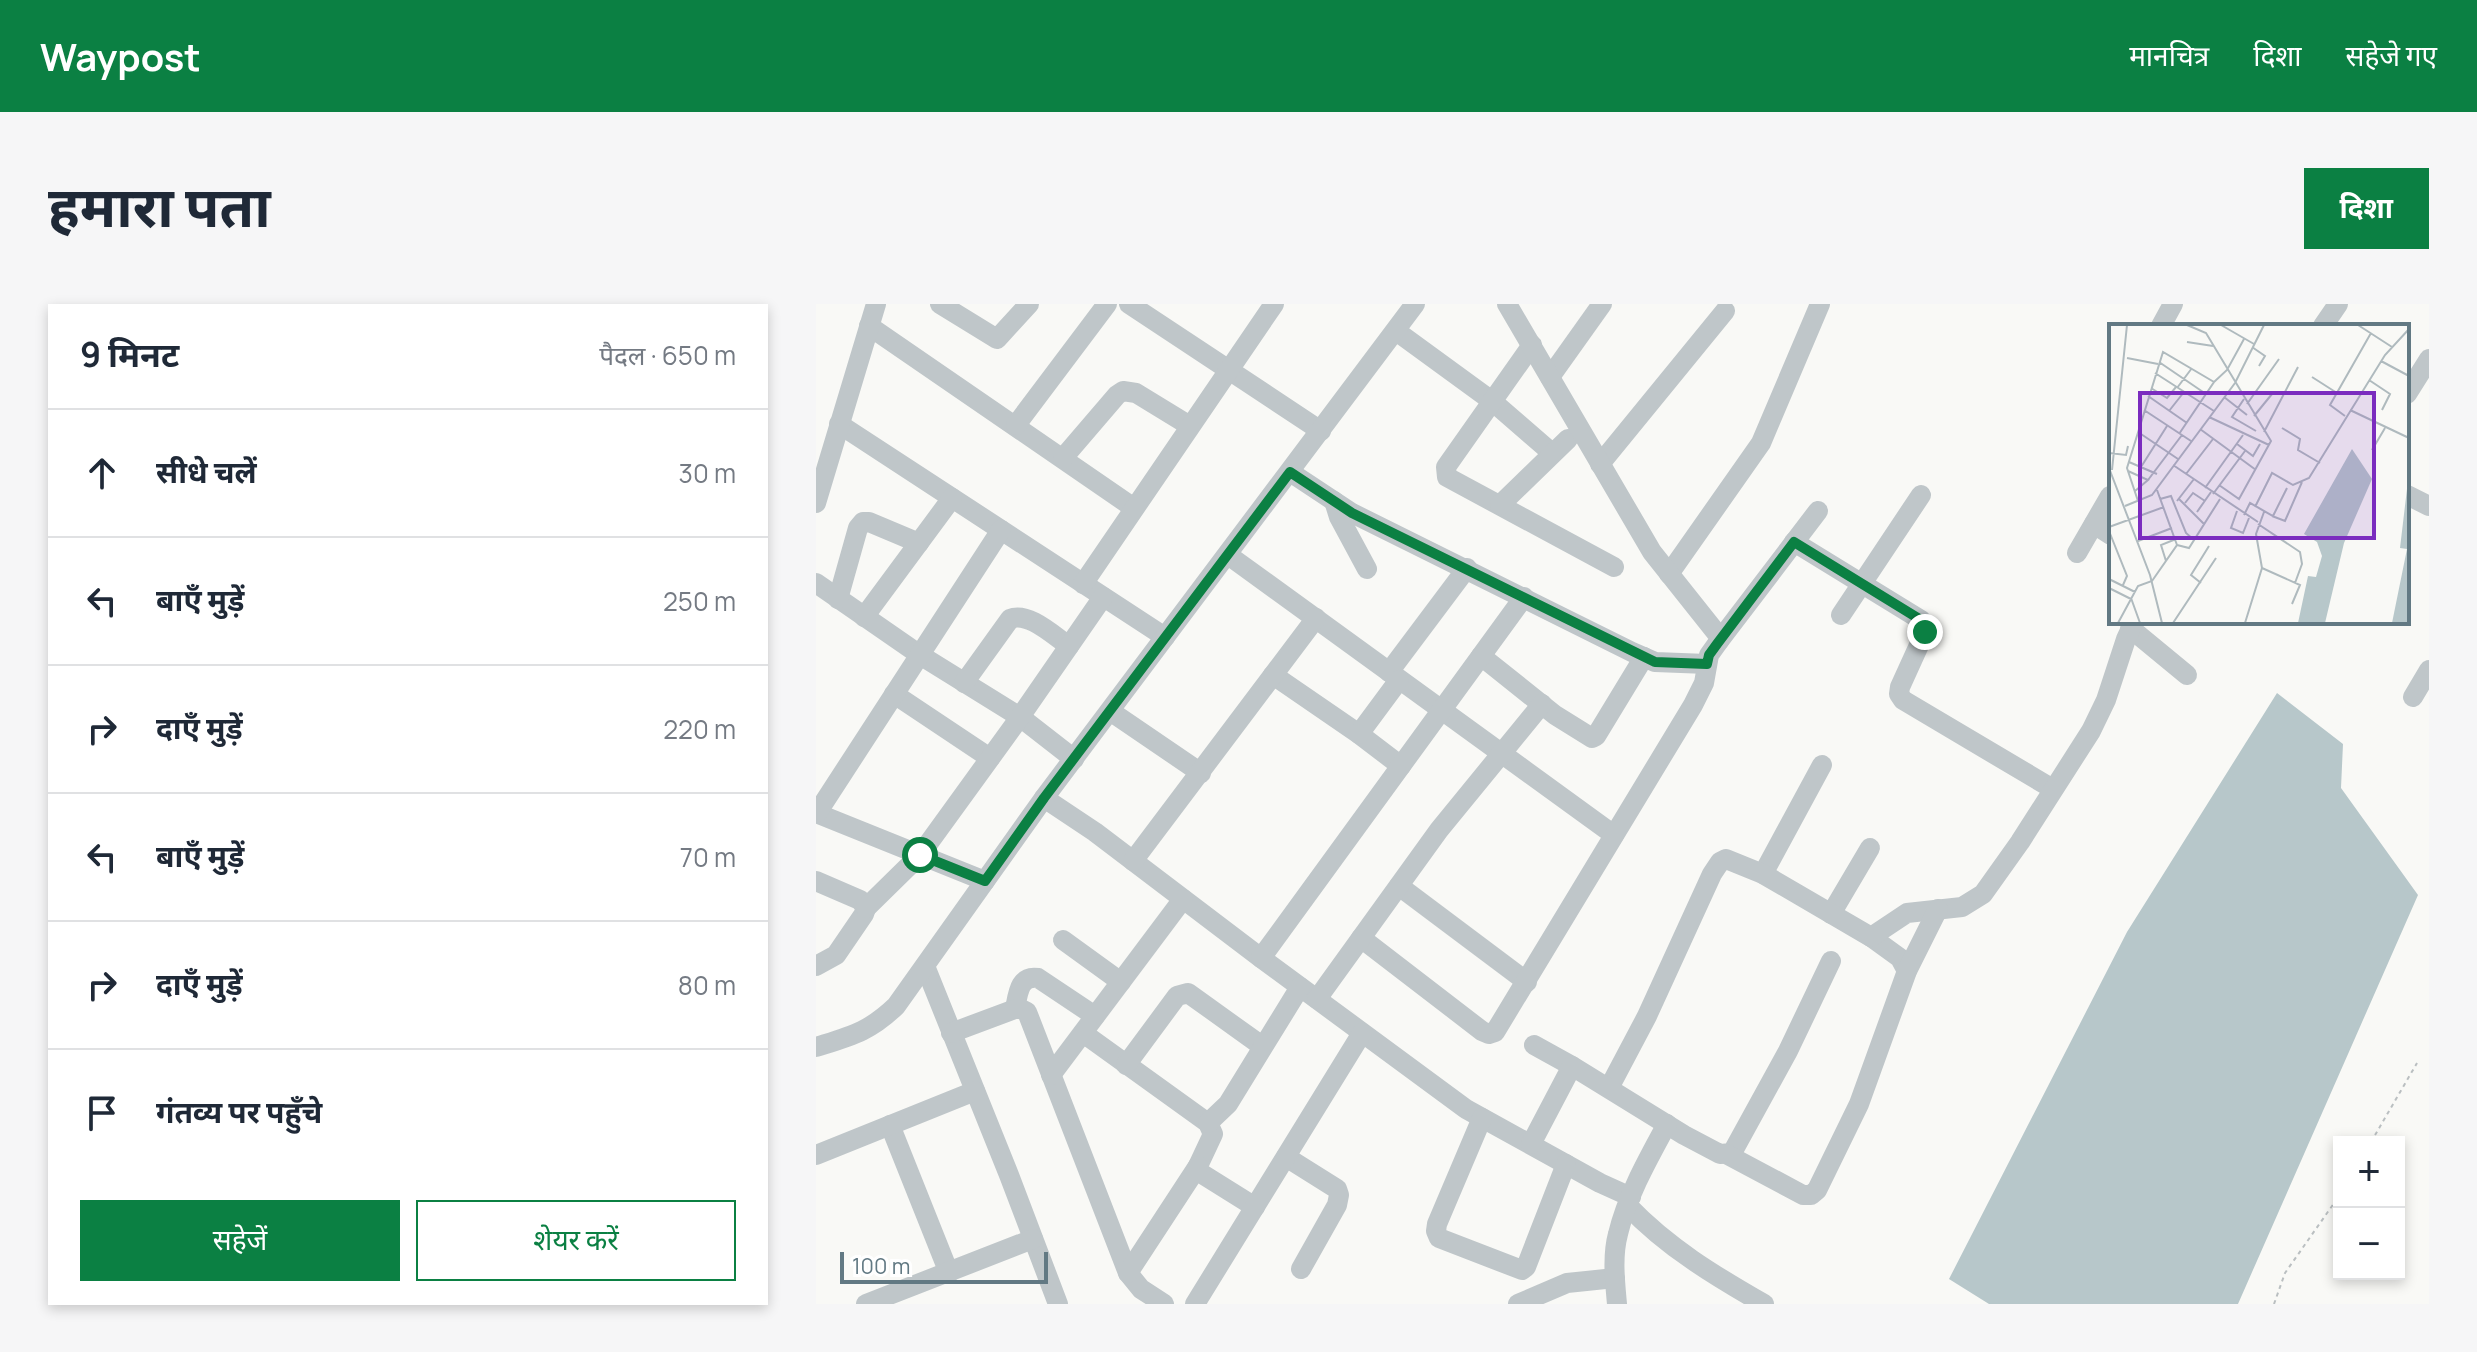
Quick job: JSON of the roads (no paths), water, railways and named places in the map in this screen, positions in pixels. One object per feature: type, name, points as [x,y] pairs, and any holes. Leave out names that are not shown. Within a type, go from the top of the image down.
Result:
[{"type":"street","points":[[816,503],[876,304]]},
{"type":"street","points":[[946,306],[992,339],[997,339],[1029,304]]},
{"type":"street","points":[[1016,425],[1107,304]]},
{"type":"street","points":[[1129,304],[1321,431]]},
{"type":"street","points":[[816,1047],[860,1033],[878,1023],[896,1006],[1044,798],[1415,304]]},
{"type":"street","points":[[1361,938],[1482,1031],[1489,1034],[1495,1032],[1693,705],[1704,683],[1718,635],[1652,552],[1507,304]]},
{"type":"street","points":[[1550,377],[1602,304]]},
{"type":"street","points":[[1669,574],[1761,443],[1820,304]]},
{"type":"street","points":[[2162,324],[2173,304]]},
{"type":"street","points":[[2324,324],[2338,304]]},
{"type":"street","points":[[1083,584],[1270,305]]},
{"type":"street","points":[[1600,464],[1725,311]]},
{"type":"street","points":[[869,326],[1134,508]]},
{"type":"street","points":[[1396,331],[1560,446],[1500,505]]},
{"type":"street","points":[[1532,345],[1445,472],[1447,477],[1614,567]]},
{"type":"street","points":[[2409,391],[2429,359]]},
{"type":"street","points":[[1063,458],[1123,391],[1136,393],[1190,426]]},
{"type":"street","points":[[839,424],[1165,637]]},
{"type":"street","points":[[1290,472],[1352,513],[1655,662],[1713,651],[1818,511]]},
{"type":"street","points":[[1841,615],[1921,495]]},
{"type":"street","points":[[2409,496],[2429,506]]},
{"type":"street","points":[[864,617],[952,498]]},
{"type":"street","points":[[1334,501],[1342,524],[1367,569]]},
{"type":"street","points":[[2077,553],[2103,529],[2109,501]]},
{"type":"street","points":[[838,599],[858,528],[863,522],[919,543]]},
{"type":"street","points":[[985,881],[816,813],[1001,530]]},
{"type":"street","points":[[1794,542],[1921,620],[1925,632],[1900,687],[1899,694],[1903,700],[2053,789]]},
{"type":"street","points":[[1228,555],[1614,835]]},
{"type":"street","points":[[1359,734],[1467,568]]},
{"type":"street","points":[[816,583],[920,655],[1020,717],[1074,759]]},
{"type":"street","points":[[816,966],[836,955],[866,908],[920,855],[1103,597]]},
{"type":"street","points":[[1261,958],[1524,597]]},
{"type":"street","points":[[964,683],[1010,619],[1015,617],[1026,618],[1069,646]]},
{"type":"street","points":[[1133,861],[1316,618]]},
{"type":"street","points":[[1871,937],[1907,913],[1962,907],[1983,894],[2091,731],[2106,700],[2132,625],[2187,675]]},
{"type":"street","points":[[1481,656],[1592,738],[1644,657]]},
{"type":"street","points":[[2413,697],[2429,670]]},
{"type":"street","points":[[1273,675],[1401,766]]},
{"type":"street","points":[[894,694],[990,758]]},
{"type":"street","points":[[1208,1123],[1228,1104],[1262,1046],[1361,938],[1439,830],[1542,704]]},
{"type":"street","points":[[1110,711],[1201,773]]},
{"type":"street","points":[[1763,874],[1822,765]]},
{"type":"street","points":[[1044,798],[1095,832],[1466,1109],[1629,1201],[1648,1227],[1715,1276],[1764,1304]]},
{"type":"street","points":[[1831,914],[1870,848]]},
{"type":"street","points":[[1609,1088],[1647,1016],[1712,874],[1726,859],[1763,874],[1871,937],[1900,958],[1907,971]]},
{"type":"street","points":[[816,881],[860,900],[866,908]]},
{"type":"street","points":[[1399,886],[1527,982]]},
{"type":"street","points":[[1051,1075],[1183,899]]},
{"type":"street","points":[[1726,1154],[1803,1195],[1811,1195],[1817,1190],[1859,1104],[1907,971],[1938,909]]},
{"type":"street","points":[[1063,940],[1121,982]]},
{"type":"street","points":[[1534,1045],[1720,1154],[1732,1153],[1788,1051],[1831,961]]},
{"type":"street","points":[[925,966],[1058,1304]]},
{"type":"street","points":[[1015,1009],[1019,990],[1026,979],[1032,977],[1095,1016]]},
{"type":"street","points":[[1126,1065],[1182,993],[1188,993],[1262,1046]]},
{"type":"street","points":[[951,1033],[1015,1009],[1027,1012],[1128,1273],[1141,1289],[1164,1304]]},
{"type":"street","points":[[1083,1033],[1208,1123],[1213,1134],[1198,1166],[1128,1273]]},
{"type":"street","points":[[1195,1304],[1362,1033]]},
{"type":"street","points":[[1531,1144],[1572,1066]]},
{"type":"street","points":[[816,1155],[975,1091]]},
{"type":"street","points":[[1482,1118],[1437,1224],[1439,1238],[1522,1270],[1526,1267],[1566,1164]]},
{"type":"street","points":[[1617,1304],[1617,1236],[1629,1201],[1667,1124]]},
{"type":"street","points":[[890,1125],[949,1273]]},
{"type":"street","points":[[1286,1157],[1337,1189],[1339,1195],[1337,1205],[1301,1269]]},
{"type":"street","points":[[1198,1166],[1203,1176],[1255,1207]]},
{"type":"street","points":[[866,1304],[1033,1239]]},
{"type":"street","points":[[1518,1304],[1567,1283],[1615,1278]]}]
